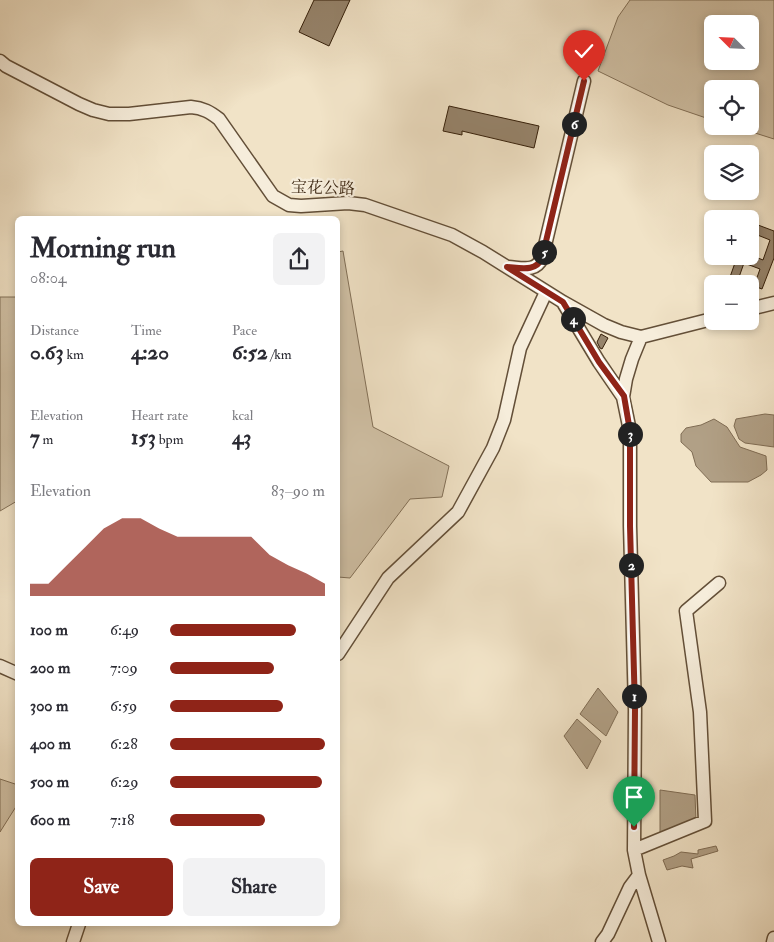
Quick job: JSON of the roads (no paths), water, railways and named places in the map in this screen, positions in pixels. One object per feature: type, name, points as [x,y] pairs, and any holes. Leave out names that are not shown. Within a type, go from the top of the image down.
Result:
[{"type":"street","name":"宝花公路","points":[[0,60],[79,104],[109,114],[129,114],[191,107],[201,108],[219,119],[274,196],[281,201],[289,205],[301,206],[348,203],[365,205],[452,235],[604,326],[641,336]]},
{"type":"street","points":[[507,267],[531,268],[539,264],[542,258],[584,81]]},
{"type":"street","points":[[340,651],[388,578],[458,512],[493,448],[504,420],[520,348],[546,292]]},
{"type":"street","points":[[563,302],[599,362],[624,396]]},
{"type":"street","points":[[759,307],[774,303]]},
{"type":"street","points":[[659,942],[639,875],[634,850],[635,710],[630,536],[630,431],[624,396],[626,379],[641,336],[704,320]]},
{"type":"street","points":[[634,850],[705,821],[700,712],[686,611],[719,583]]},
{"type":"street","points":[[0,666],[15,673]]},
{"type":"street","points":[[602,942],[608,934],[630,888],[639,875]]},
{"type":"street","points":[[73,942],[78,926]]}]
